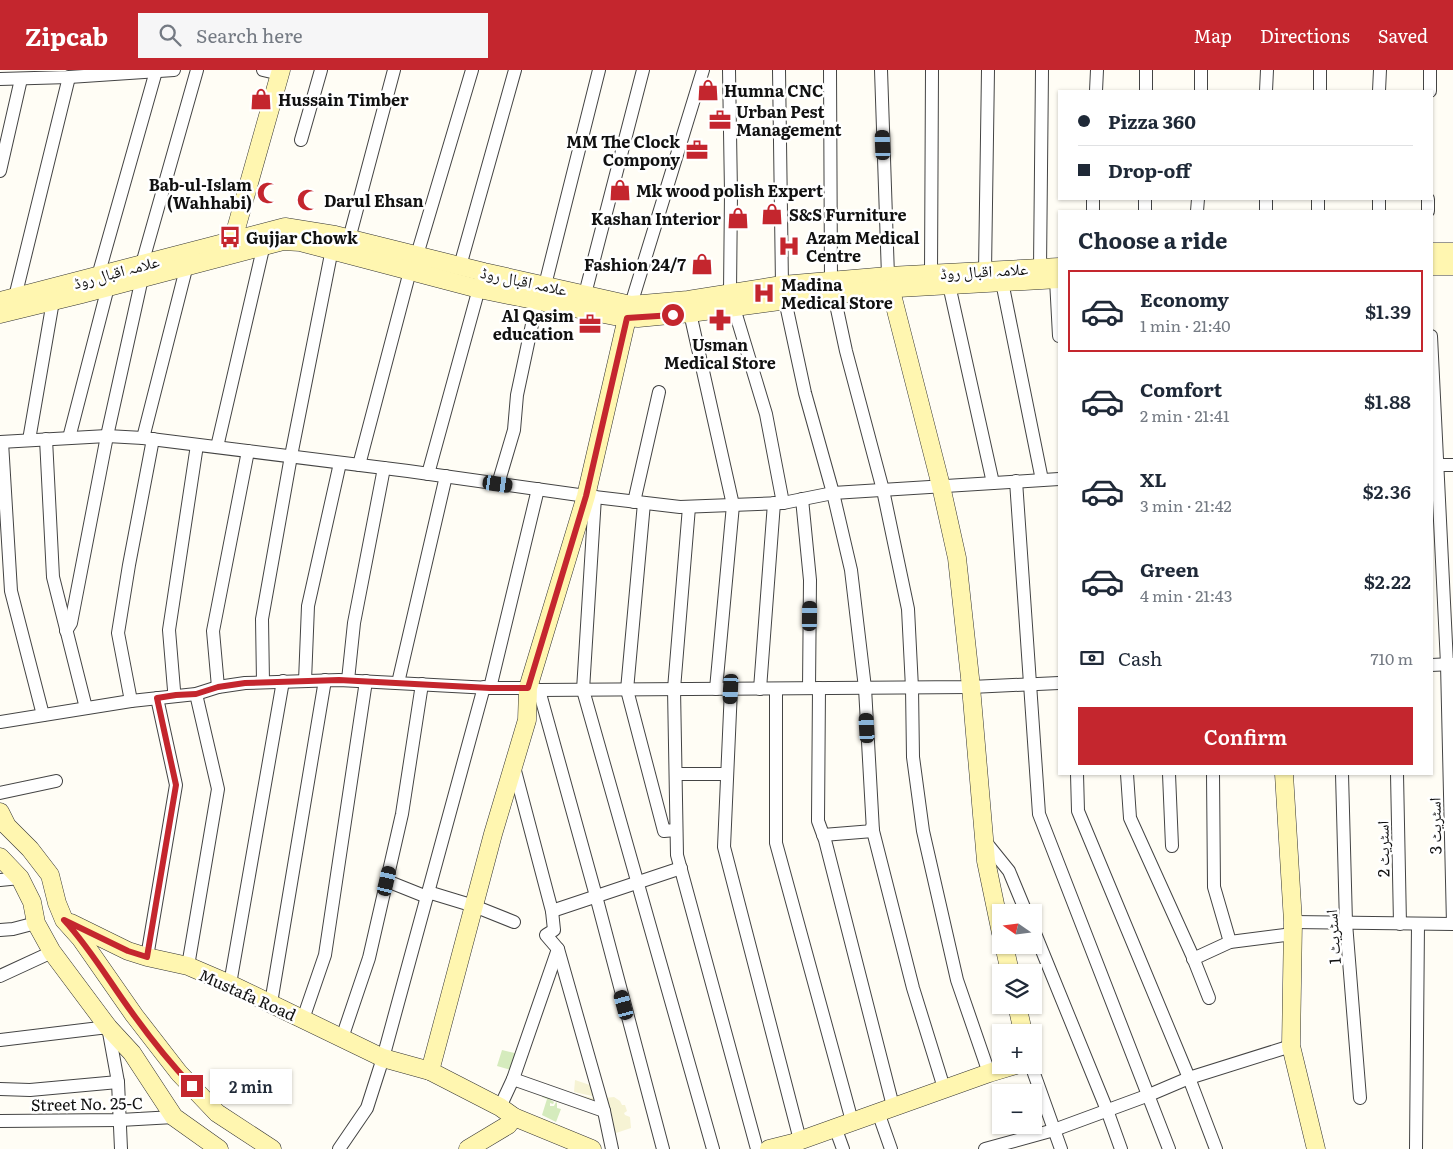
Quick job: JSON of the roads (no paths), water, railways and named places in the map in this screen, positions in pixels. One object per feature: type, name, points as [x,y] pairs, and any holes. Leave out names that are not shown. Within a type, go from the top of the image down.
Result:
[{"type":"street","points":[[66,632],[71,623],[107,436],[142,271],[197,70]]},
{"type":"street","points":[[231,248],[281,72],[263,70]]},
{"type":"street","points":[[301,140],[321,70]]},
{"type":"street","points":[[263,682],[262,619],[291,456],[339,242],[394,70]]},
{"type":"street","points":[[359,465],[414,263],[472,70]]},
{"type":"street","points":[[460,266],[515,70]]},
{"type":"street","points":[[498,484],[514,430],[518,395],[541,293],[599,70]]},
{"type":"street","points":[[585,294],[642,70]]},
{"type":"street","points":[[430,1071],[493,834],[528,720],[533,689],[591,496],[629,311],[703,70]]},
{"type":"street","points":[[729,70],[732,300],[766,414],[779,503],[760,689]]},
{"type":"street","points":[[778,70],[784,293],[805,393],[833,493],[851,570],[864,688],[872,827],[913,988],[944,1088]]},
{"type":"street","points":[[830,70],[833,288],[846,351],[883,490],[908,609],[913,757],[924,831],[957,980],[989,1073]]},
{"type":"street","points":[[881,70],[889,282],[941,486],[957,558],[971,687],[986,861],[995,904]]},
{"type":"street","points":[[931,273],[932,70]]},
{"type":"street","points":[[985,271],[988,70]]},
{"type":"street","points":[[1040,268],[1042,70]]},
{"type":"street","points":[[1096,90],[1097,70]]},
{"type":"street","points":[[1146,70],[1146,90]]},
{"type":"street","points":[[1201,70],[1201,90]]},
{"type":"street","points":[[1266,90],[1267,70]]},
{"type":"street","points":[[1320,70],[1320,90]]},
{"type":"street","points":[[1379,90],[1380,70]]},
{"type":"street","points":[[1430,70],[1430,90]]},
{"type":"street","points":[[3,76],[21,79],[163,71],[103,281],[70,438]]},
{"type":"street","points":[[8,299],[69,77]]},
{"type":"street","points":[[0,172],[21,79]]},
{"type":"street","name":"علامہ اقبال روڈ","points":[[8,299],[103,281],[231,248],[266,238],[285,227],[481,280],[629,311],[690,313],[732,300]]},
{"type":"street","points":[[217,447],[266,238]]},
{"type":"street","points":[[1433,252],[1453,252]]},
{"type":"street","points":[[130,700],[118,634],[148,438],[189,258]]},
{"type":"street","name":"علامہ اقبال روڈ","points":[[414,263],[460,266],[481,280]]},
{"type":"street","points":[[1433,266],[1453,266]]},
{"type":"street","name":"علامہ اقبال روڈ","points":[[541,293],[585,294],[629,311],[688,300],[732,300],[889,282],[931,273],[1040,268],[1058,275]]},
{"type":"street","name":"علامہ اقبال روڈ","points":[[889,282],[949,285],[1002,282],[1058,275]]},
{"type":"street","points":[[428,474],[481,280]]},
{"type":"street","name":"علامہ اقبال روڈ","points":[[0,314],[53,301],[103,281]]},
{"type":"street","points":[[1002,282],[1042,480]]},
{"type":"street","points":[[949,285],[993,483]]},
{"type":"street","points":[[29,440],[53,301]]},
{"type":"street","points":[[690,313],[733,505],[716,689]]},
{"type":"street","points":[[658,392],[639,502],[627,690],[664,831],[676,830]]},
{"type":"street","name":"اسٹریٹ 3","points":[[1433,422],[1434,465],[1450,664],[1453,924]]},
{"type":"street","points":[[44,715],[10,591],[1,442],[107,436],[148,438],[680,507],[779,503],[833,493],[1058,478]]},
{"type":"street","points":[[46,439],[53,577],[86,708]]},
{"type":"street","points":[[176,695],[169,630],[197,445]]},
{"type":"street","points":[[218,687],[213,631],[248,451]]},
{"type":"street","points":[[305,681],[308,606],[340,463]]},
{"type":"street","points":[[1434,465],[1453,465]]},
{"type":"street","points":[[348,680],[354,623],[384,468]]},
{"type":"street","points":[[398,683],[446,476]]},
{"type":"street","points":[[1016,481],[1039,814],[1169,1149]]},
{"type":"street","points":[[339,1149],[366,1108],[383,1058],[487,687],[538,489]]},
{"type":"street","points":[[591,496],[583,690],[714,1149]]},
{"type":"street","points":[[802,499],[810,580],[818,821],[823,835],[885,1109],[891,1149]]},
{"type":"street","points":[[689,507],[674,689],[677,855],[757,1149]]},
{"type":"street","points":[[1433,665],[1450,664]]},
{"type":"street","points":[[271,1003],[325,680]]},
{"type":"street","points":[[0,722],[130,700],[196,694],[218,687],[263,682],[348,680],[583,690],[912,688],[1058,683]]},
{"type":"street","points":[[303,1019],[325,956],[366,681]]},
{"type":"street","points":[[230,984],[283,682]]},
{"type":"street","points":[[342,1038],[370,958],[402,814],[422,684]]},
{"type":"street","points":[[533,689],[596,896],[663,1149]]},
{"type":"street","points":[[731,689],[724,847],[796,1144]]},
{"type":"street","points":[[776,689],[776,843],[852,1121]]},
{"type":"street","points":[[188,966],[218,789],[196,694]]},
{"type":"street","points":[[147,957],[176,785],[157,698]]},
{"type":"street","points":[[514,767],[552,911],[554,930],[546,935],[558,949],[604,1111],[612,1149]]},
{"type":"street","points":[[676,774],[727,774]]},
{"type":"street","points":[[1077,775],[1078,811],[1189,1078],[1216,1149]]},
{"type":"street","points":[[1127,775],[1130,818],[1209,998]]},
{"type":"street","points":[[1169,775],[1172,846]]},
{"type":"street","points":[[1213,775],[1214,887],[1230,942]]},
{"type":"street","points":[[1284,775],[1293,928],[1291,1046],[1316,1149]]},
{"type":"street","name":"اسٹریٹ 1","points":[[1342,775],[1346,923],[1360,1098]]},
{"type":"street","name":"اسٹریٹ 2","points":[[1397,775],[1400,924]]},
{"type":"street","points":[[0,793],[56,782]]},
{"type":"street","points":[[0,812],[7,826],[30,849],[50,874],[57,903],[64,920],[82,939],[134,1015],[179,1073],[217,1113],[272,1149]]},
{"type":"street","points":[[823,835],[873,831],[872,827]]},
{"type":"street","points":[[984,840],[1009,871],[1023,904]]},
{"type":"street","points":[[0,857],[20,878],[32,902],[36,922],[52,952],[108,1027],[132,1053],[174,1117],[219,1149]]},
{"type":"street","points":[[552,911],[680,868]]},
{"type":"street","points":[[0,880],[20,878]]},
{"type":"street","points":[[387,881],[474,906],[514,922]]},
{"type":"street","name":"Mustafa Road","points":[[64,920],[128,951],[188,966],[230,984],[383,1058],[430,1071],[507,1112],[581,1147]]},
{"type":"street","points":[[0,930],[13,929],[36,922]]},
{"type":"street","points":[[1193,959],[1230,942],[1293,928],[1346,923],[1453,924]]},
{"type":"street","points":[[1416,1149],[1418,924]]},
{"type":"street","points":[[468,1149],[508,1125],[507,1112],[513,1079],[558,949]]},
{"type":"street","points":[[1042,950],[1121,1149]]},
{"type":"street","points":[[0,976],[52,952]]},
{"type":"street","points":[[0,1040],[108,1027]]},
{"type":"street","points":[[108,1027],[118,1082],[121,1149]]},
{"type":"street","points":[[986,1149],[1054,1130],[1189,1078],[1291,1046]]},
{"type":"street","points":[[639,1057],[663,1149]]},
{"type":"street","points":[[769,1149],[796,1144],[852,1121],[992,1072]]},
{"type":"street","points":[[1034,1074],[1061,1149]]},
{"type":"street","points":[[513,1079],[604,1111]]},
{"type":"street","points":[[0,1089],[30,1090],[118,1082]]},
{"type":"street","name":"Street No. 25-C","points":[[0,1121],[120,1120],[174,1117]]},
{"type":"street","points":[[835,1128],[842,1149]]},
{"type":"place","name":"Humna CNC","points":[[708,90]]},
{"type":"place","name":"Hussain Timber","points":[[261,99]]},
{"type":"place","name":"Urban Pest Management","points":[[720,120]]},
{"type":"place","name":"MM The Clock Compony","points":[[697,150]]},
{"type":"place","name":"Mk wood polish Expert","points":[[620,190]]},
{"type":"place","name":"Bab-ul-Islam (Wahhabi)","points":[[268,193]]},
{"type":"place","name":"Darul Ehsan","points":[[308,200]]},
{"type":"place","name":"S&S Furniture","points":[[772,214]]},
{"type":"place","name":"Kashan Interior","points":[[738,218]]},
{"type":"place","name":"Gujjar Chowk","points":[[230,237]]},
{"type":"place","name":"Azam Medical Centre","points":[[789,246]]},
{"type":"place","name":"Fashion 24/7","points":[[702,264]]},
{"type":"place","name":"Madina Medical Store","points":[[764,293]]},
{"type":"place","name":"Usman Medical Store","points":[[720,320]]},
{"type":"place","name":"Al Qasim education","points":[[590,324]]}]
